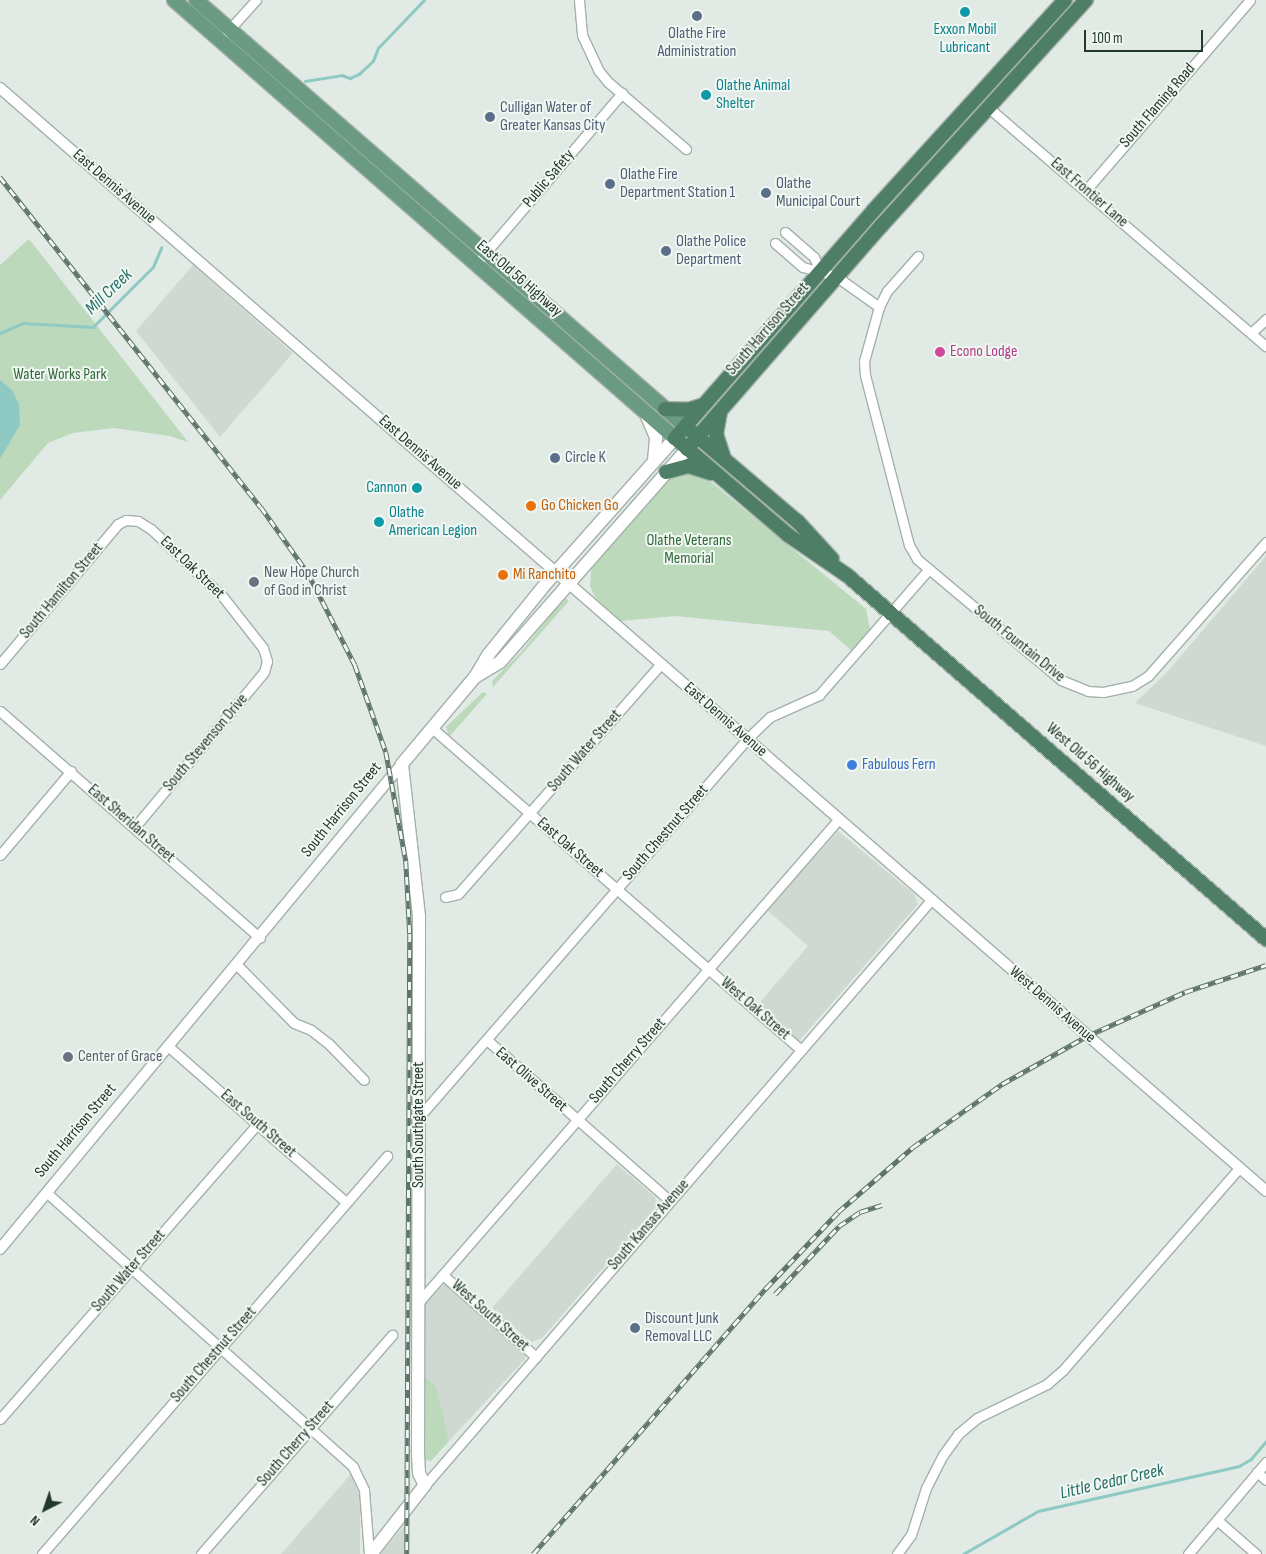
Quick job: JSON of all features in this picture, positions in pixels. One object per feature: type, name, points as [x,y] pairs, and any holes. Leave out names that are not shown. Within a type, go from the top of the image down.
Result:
[{"type":"highway","name":"South Harrison Street","points":[[674,438],[820,272],[1065,0]]},
{"type":"highway","name":"South Harrison Street","points":[[687,449],[837,277],[1086,0]]},
{"type":"highway","points":[[665,409],[688,410],[703,405]]},
{"type":"highway","points":[[720,410],[716,434],[725,460]]},
{"type":"highway","name":"East Old 56 Highway","points":[[685,426],[798,522],[848,576],[891,614]]},
{"type":"highway","name":"East Old 56 Highway","points":[[674,438],[788,536],[848,576]]},
{"type":"highway","points":[[666,472],[689,466],[719,476]]},
{"type":"highway","name":"West Old 56 Highway","points":[[891,614],[1266,939]]},
{"type":"main road","name":"East Old 56 Highway","points":[[174,0],[674,438]]},
{"type":"main road","name":"East Old 56 Highway","points":[[196,0],[685,426]]},
{"type":"main road","points":[[645,412],[656,438],[654,461]]},
{"type":"main road","name":"South Harrison Street","points":[[402,764],[475,678],[488,655],[556,572],[674,438]]},
{"type":"main road","name":"South Harrison Street","points":[[475,678],[500,662],[568,582],[687,449]]},
{"type":"main road","name":"South Southgate Street","points":[[402,764],[419,916],[418,1451],[419,1473],[425,1485]]},
{"type":"main road","name":"South Kansas Avenue","points":[[370,1554],[425,1485]]},
{"type":"street","points":[[220,40],[256,0]]},
{"type":"street","points":[[579,0],[579,22],[591,57],[608,82],[686,149]]},
{"type":"street","name":"South Flaming Road","points":[[1086,190],[1250,0]]},
{"type":"street","name":"East Dennis Avenue","points":[[0,88],[568,582],[838,820]]},
{"type":"street","name":"Public Safety","points":[[476,264],[622,93]]},
{"type":"street","name":"East Frontier Lane","points":[[990,109],[1266,346]]},
{"type":"street","points":[[785,232],[814,257],[820,272]]},
{"type":"street","points":[[775,243],[803,267],[837,277],[879,307],[887,291],[918,256]]},
{"type":"street","name":"South Fountain Drive","points":[[879,307],[864,360],[865,375],[909,545],[917,558],[929,570],[1061,680],[1082,689],[1103,692],[1132,686],[1148,676],[1266,542]]},
{"type":"street","points":[[1251,333],[1266,318]]},
{"type":"street","name":"East Oak Street","points":[[126,520],[138,521],[151,529],[210,582],[265,654]]},
{"type":"street","name":"South Hamilton Street","points":[[0,664],[118,524],[126,520]]},
{"type":"street","name":"South Chestnut Street","points":[[419,1118],[747,739],[770,717],[820,695],[929,570]]},
{"type":"street","name":"South Stevenson Drive","points":[[135,828],[264,672],[265,654]]},
{"type":"street","name":"South Water Street","points":[[445,897],[458,894],[661,664]]},
{"type":"street","name":"East Sheridan Street","points":[[0,711],[260,938]]},
{"type":"street","name":"East Oak Street","points":[[432,728],[708,968]]},
{"type":"street","name":"South Harrison Street","points":[[0,1250],[238,965],[402,764]]},
{"type":"street","points":[[0,855],[71,772]]},
{"type":"street","name":"West Dennis Avenue","points":[[838,820],[1266,1191]]},
{"type":"street","name":"South Cherry Street","points":[[418,1303],[838,820]]},
{"type":"street","name":"South Kansas Avenue","points":[[425,1485],[931,900]]},
{"type":"street","points":[[238,965],[294,1023],[311,1030],[329,1044],[364,1080]]},
{"type":"street","name":"West Oak Street","points":[[708,968],[801,1050]]},
{"type":"street","name":"East Olive Street","points":[[486,1040],[670,1201]]},
{"type":"street","name":"East South Street","points":[[169,1047],[258,1122],[346,1202]]},
{"type":"street","name":"South Water Street","points":[[0,1419],[258,1122]]},
{"type":"street","name":"South Chestnut Street","points":[[42,1554],[387,1156]]},
{"type":"street","points":[[897,1554],[911,1535],[934,1472],[958,1434],[977,1418],[1047,1384],[1063,1370],[1239,1168]]},
{"type":"street","points":[[47,1193],[345,1458],[361,1480],[370,1554]]},
{"type":"street","name":"West South Street","points":[[444,1275],[536,1358]]},
{"type":"street","name":"South Cherry Street","points":[[201,1554],[392,1335]]},
{"type":"street","points":[[1188,1554],[1266,1462]]},
{"type":"street","points":[[1257,1472],[1266,1480]]},
{"type":"street","points":[[1217,1520],[1256,1554]]},
{"type":"shaded area","points":[[193,265],[293,353],[220,437],[136,331]]},
{"type":"shaded area","points":[[1266,556],[1266,746],[1135,703],[1169,670]]},
{"type":"shaded area","points":[[838,831],[914,894],[918,904],[799,1041],[757,1006],[808,946],[767,910]]},
{"type":"shaded area","points":[[617,1164],[655,1197],[657,1206],[542,1338],[531,1342],[492,1308]]},
{"type":"shaded area","points":[[443,1285],[450,1285],[526,1353],[525,1359],[449,1441],[436,1386],[423,1375],[424,1305]]},
{"type":"shaded area","points":[[351,1474],[360,1497],[360,1554],[281,1554]]},
{"type":"shaded area","points":[[404,1526],[404,1554],[381,1554],[382,1552]]},
{"type":"green space","name":"Water Works Park","points":[[29,239],[188,442],[170,436],[114,428],[73,433],[48,443],[0,500],[0,265]]},
{"type":"green space","name":"Olathe Veterans Memorial","points":[[678,469],[700,473],[866,609],[870,629],[853,652],[829,631],[675,616],[620,621],[595,597],[590,586],[592,562],[668,474]]},
{"type":"green space","points":[[565,597],[569,601],[493,687],[492,681],[521,652]]},
{"type":"green space","points":[[483,692],[487,694],[449,737],[446,727]]},
{"type":"green space","points":[[423,1375],[436,1386],[449,1441],[431,1461],[424,1459]]},
{"type":"water","points":[[0,380],[12,390],[19,404],[20,425],[0,459]]},
{"type":"waterway","name":"Mill Creek","points":[[305,81],[342,75],[350,78],[359,74],[373,61],[378,48],[424,0]]},
{"type":"waterway","name":"Mill Creek","points":[[0,333],[24,323],[93,327],[153,267],[161,248]]},
{"type":"waterway","name":"Little Cedar Creek","points":[[963,1554],[1038,1511],[1239,1466],[1251,1459],[1266,1441]]},
{"type":"railway","points":[[0,177],[261,507],[308,573],[355,665],[386,752],[406,861],[410,934],[407,1554]]},
{"type":"railway","points":[[533,1554],[766,1288],[838,1212],[913,1147],[1002,1084],[1087,1036],[1185,992],[1266,965]]},
{"type":"railway","points":[[775,1294],[839,1226],[860,1212],[882,1205]]},
{"type":"place","name":"Exxon Mobil Lubricant","points":[[965,12]]},
{"type":"place","name":"Olathe Fire Administration","points":[[697,16]]},
{"type":"place","name":"Olathe Animal Shelter","points":[[706,95]]},
{"type":"place","name":"Culligan Water of Greater Kansas City","points":[[490,117]]},
{"type":"place","name":"Olathe Fire Department Station 1","points":[[610,184]]},
{"type":"place","name":"Olathe Municipal Court","points":[[766,193]]},
{"type":"place","name":"Olathe Police Department","points":[[666,251]]},
{"type":"place","name":"Econo Lodge","points":[[940,352]]},
{"type":"place","name":"Circle K","points":[[555,458]]},
{"type":"place","name":"Cannon","points":[[417,488]]},
{"type":"place","name":"Go Chicken Go","points":[[531,506]]},
{"type":"place","name":"Olathe American Legion","points":[[379,522]]},
{"type":"place","name":"Mi Ranchito","points":[[503,575]]},
{"type":"place","name":"New Hope Church of God in Christ","points":[[254,582]]},
{"type":"place","name":"Fabulous Fern","points":[[852,765]]},
{"type":"place","name":"Center of Grace","points":[[68,1057]]},
{"type":"place","name":"Discount Junk Removal LLC","points":[[635,1328]]}]
